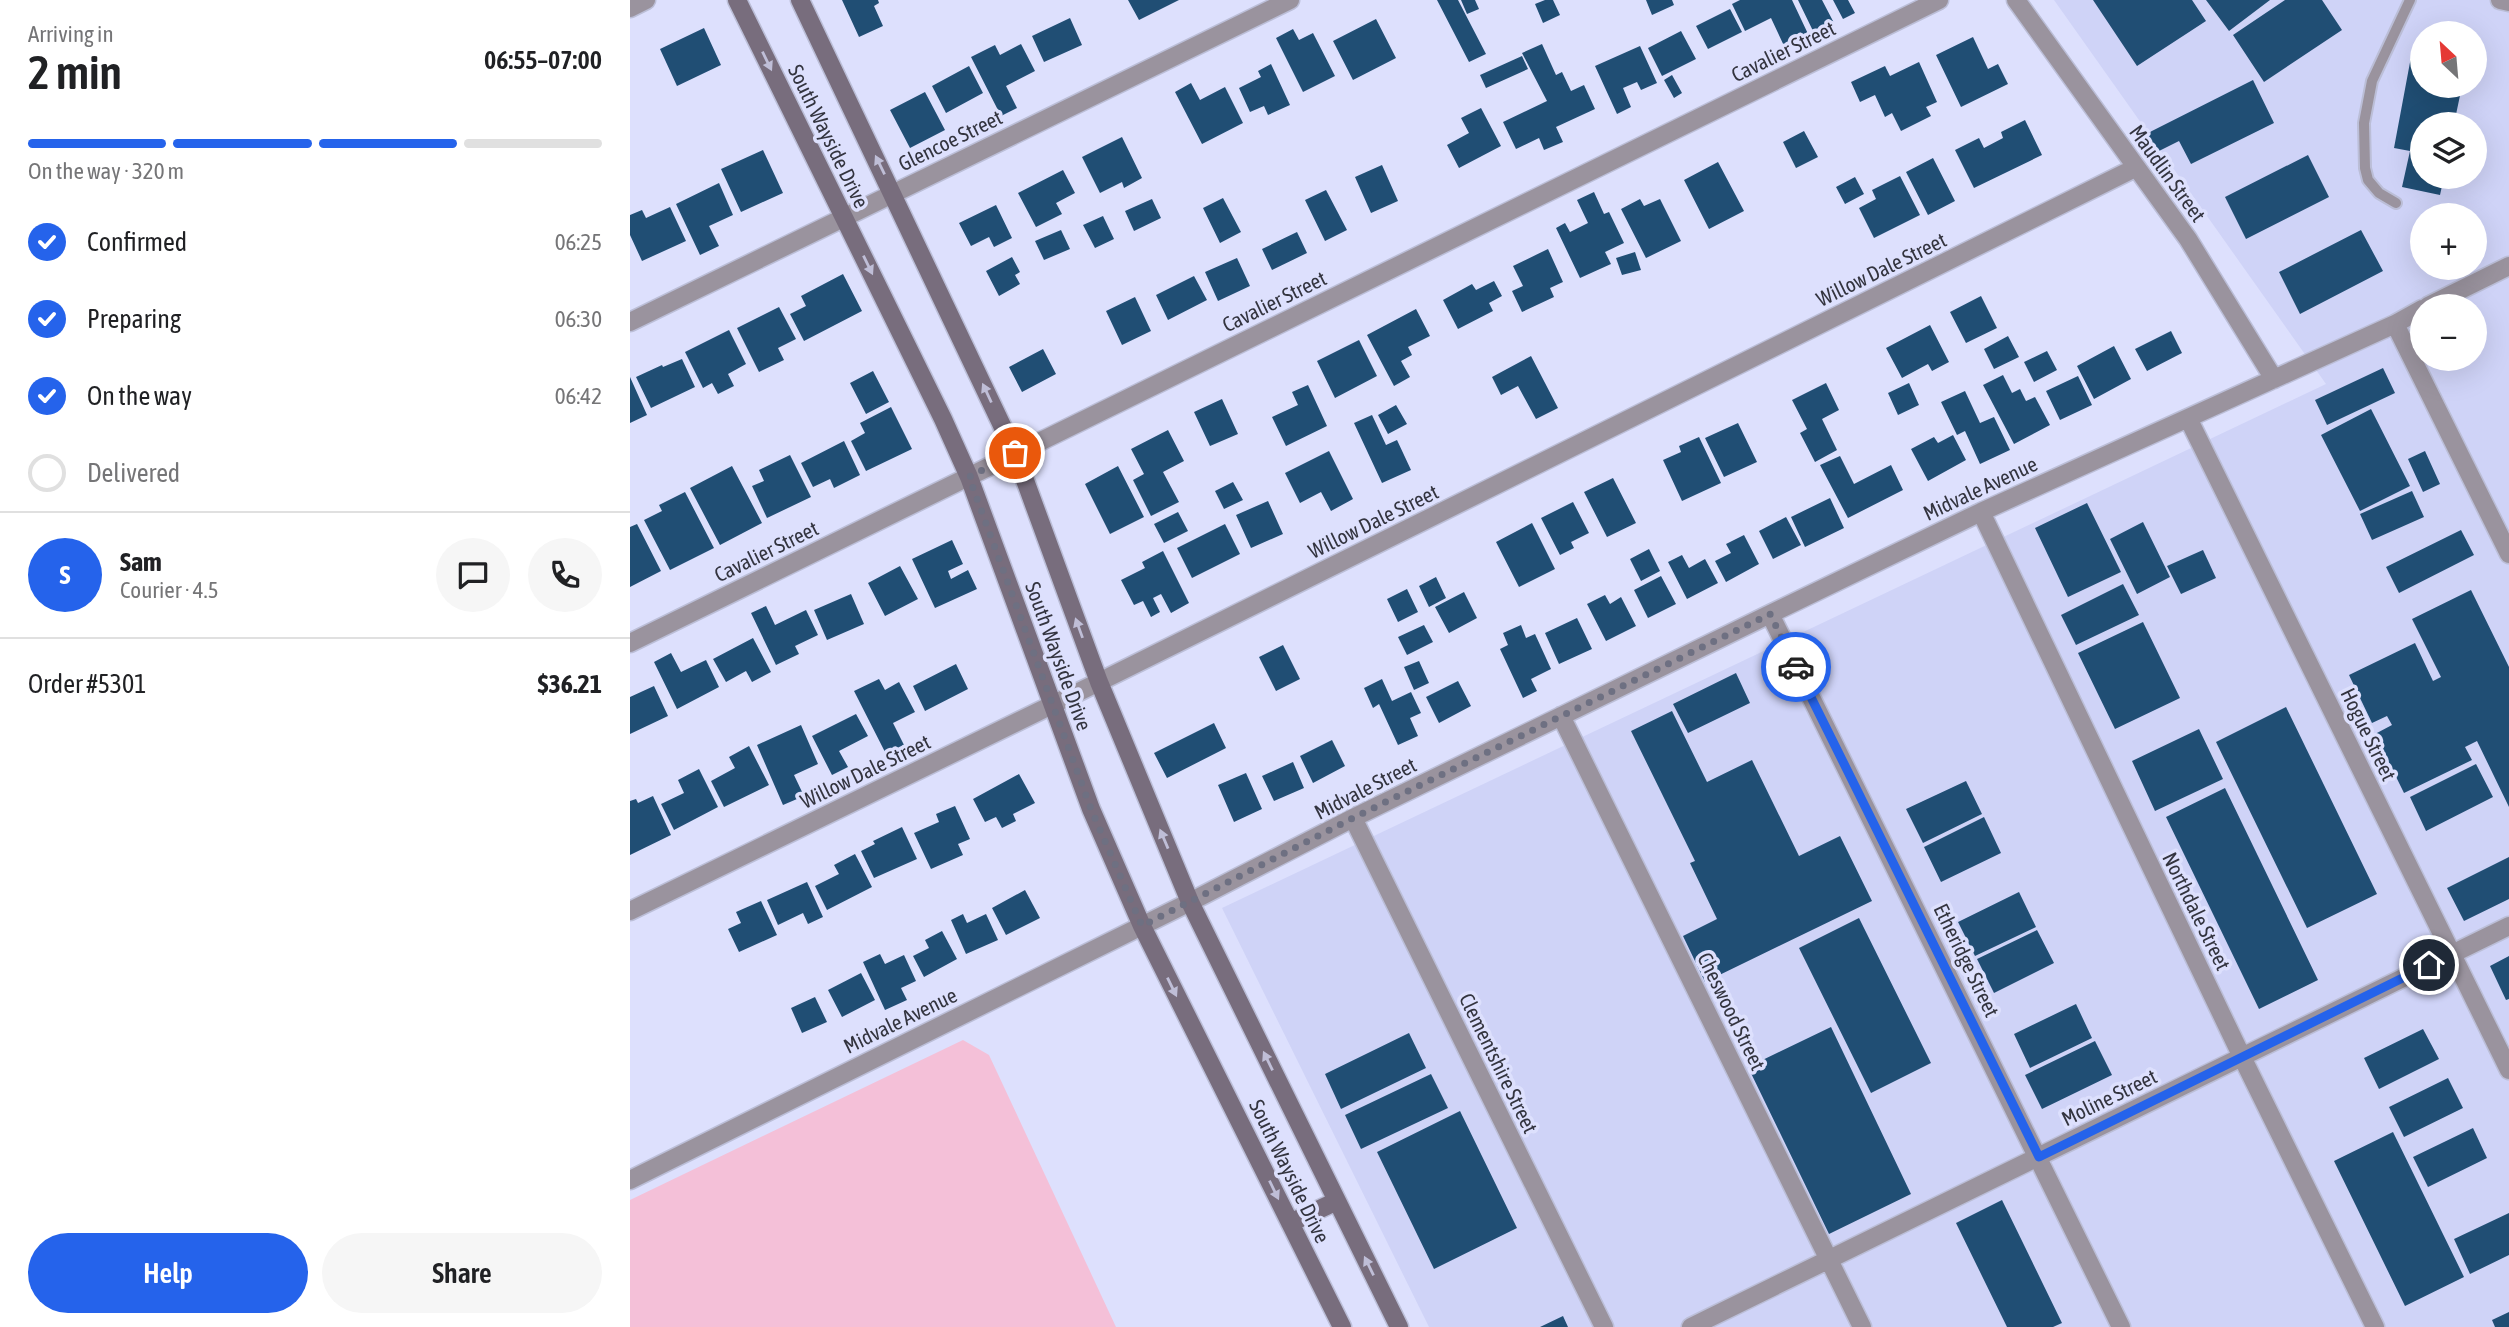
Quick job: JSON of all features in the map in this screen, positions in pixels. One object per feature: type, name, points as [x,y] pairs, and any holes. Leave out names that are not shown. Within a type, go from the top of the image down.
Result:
[{"type":"main road","name":"South Wayside Drive","points":[[737,0],[969,477],[1091,809],[1142,926],[1342,1327]]},
{"type":"main road","name":"South Wayside Drive","points":[[800,0],[1015,453],[1099,682],[1190,902],[1399,1327]]},
{"type":"main road","points":[[1290,1223],[1337,1201]]},
{"type":"street","points":[[630,8],[646,0]]},
{"type":"street","name":"Glencoe Street","points":[[630,322],[1290,0]]},
{"type":"street","name":"Cavalier Street","points":[[630,643],[1939,0]]},
{"type":"street","name":"Maudlin Street","points":[[2015,0],[2188,239],[2274,379]]},
{"type":"street","points":[[2502,0],[2509,2]]},
{"type":"street","name":"Willow Dale Street","points":[[630,911],[1099,682],[2135,168]]},
{"type":"street","points":[[2452,294],[2509,266]]},
{"type":"street","name":"Midvale Avenue","points":[[1561,716],[1981,512],[2410,316]]},
{"type":"street","points":[[2395,324],[2509,554]]},
{"type":"street","name":"Hogue Street","points":[[2188,418],[2509,1070]]},
{"type":"street","name":"Northdale Street","points":[[1981,512],[2242,1057],[2375,1327]]},
{"type":"street","name":"Etheridge Street","points":[[1770,614],[2121,1327]]},
{"type":"street","name":"Midvale Street","points":[[1190,902],[1561,716]]},
{"type":"street","name":"Cheswood Street","points":[[1561,716],[1861,1327]]},
{"type":"street","name":"Clementshire Street","points":[[1353,818],[1604,1327]]},
{"type":"street","name":"Midvale Avenue","points":[[630,1180],[1190,902]]},
{"type":"street","name":"Moline Street","points":[[1691,1327],[2509,926]]},
{"type":"lane","points":[[2396,203],[2379,193],[2368,180],[2365,168],[2364,123],[2372,81],[2410,0]]},
{"type":"shaded area","points":[[2054,0],[2509,0],[2509,1327],[1429,1327],[1222,908],[2326,384]]},
{"type":"shaded area","points":[[963,1040],[989,1055],[1116,1327],[630,1327],[630,1200]]},
{"type":"building","points":[[842,0],[878,0],[879,3],[874,6],[883,26],[859,37]]},
{"type":"building","points":[[1128,0],[1179,0],[1139,20]]},
{"type":"building","points":[[1437,0],[1458,0],[1486,54],[1469,62]]},
{"type":"building","points":[[1461,0],[1475,0],[1479,9],[1467,14]]},
{"type":"building","points":[[1553,0],[1560,15],[1543,23],[1535,4]]},
{"type":"building","points":[[1646,0],[1672,0],[1674,5],[1652,15]]},
{"type":"building","points":[[1740,0],[1792,0],[1809,36],[1785,48],[1771,18],[1745,31],[1732,4]]},
{"type":"building","points":[[1798,0],[1822,0],[1834,23],[1814,33]]},
{"type":"building","points":[[1833,0],[1848,0],[1855,13],[1843,19]]},
{"type":"building","points":[[2093,0],[2192,0],[2206,21],[2137,66]]},
{"type":"building","points":[[2206,0],[2270,0],[2229,31]]},
{"type":"building","points":[[2285,0],[2322,0],[2342,30],[2264,82],[2233,35]]},
{"type":"building","points":[[1730,9],[1742,32],[1708,49],[1696,26]]},
{"type":"building","points":[[1070,18],[1082,45],[1044,62],[1032,36]]},
{"type":"building","points":[[1376,19],[1396,58],[1353,80],[1333,41]]},
{"type":"building","points":[[704,28],[721,65],[677,86],[660,49]]},
{"type":"building","points":[[1293,29],[1299,40],[1313,33],[1335,76],[1303,92],[1276,38]]},
{"type":"building","points":[[1681,31],[1696,59],[1662,76],[1648,48]]},
{"type":"building","points":[[1973,37],[1988,69],[1998,64],[2008,84],[1961,107],[1936,55]]},
{"type":"building","points":[[1021,44],[1035,71],[1006,86],[1017,108],[1001,116],[971,57],[995,45],[1000,55]]},
{"type":"building","points":[[1542,44],[1556,75],[1562,72],[1571,91],[1584,85],[1595,109],[1556,127],[1563,142],[1544,150],[1539,138],[1516,149],[1503,122],[1547,101],[1522,53]]},
{"type":"building","points":[[1640,46],[1657,83],[1641,90],[1637,82],[1623,88],[1631,107],[1617,114],[1595,66]]},
{"type":"building","points":[[1522,56],[1528,69],[1486,88],[1480,75]]},
{"type":"building","points":[[1919,62],[1937,102],[1926,107],[1931,116],[1901,131],[1892,113],[1885,117],[1875,95],[1860,102],[1851,82],[1885,66],[1890,76]]},
{"type":"building","points":[[2410,62],[2410,98],[2459,98],[2457,112],[2410,112],[2410,151],[2394,148]]},
{"type":"building","points":[[1271,64],[1290,105],[1268,115],[1264,106],[1250,112],[1239,88],[1261,77],[1258,71]]},
{"type":"building","points":[[969,66],[983,93],[946,113],[932,86]]},
{"type":"building","points":[[1672,75],[1682,93],[1674,98],[1664,80]]},
{"type":"building","points":[[2253,80],[2274,123],[2191,164],[2179,141],[2149,156],[2140,137]]},
{"type":"building","points":[[1191,83],[1200,100],[1225,87],[1243,123],[1202,144],[1175,92]]},
{"type":"building","points":[[925,92],[945,130],[910,148],[890,110]]},
{"type":"building","points":[[1481,108],[1501,146],[1459,168],[1447,145],[1469,133],[1461,118]]},
{"type":"building","points":[[2025,120],[2042,155],[1974,188],[1955,150],[1979,138],[1984,148],[2003,138],[2001,132]]},
{"type":"building","points":[[1804,131],[1818,157],[1796,168],[1783,142]]},
{"type":"building","points":[[1122,137],[1142,178],[1124,188],[1122,182],[1100,193],[1082,157]]},
{"type":"building","points":[[763,150],[783,193],[741,212],[721,169]]},
{"type":"building","points":[[2410,151],[2410,189],[2402,187]]},
{"type":"building","points":[[2308,155],[2329,197],[2246,239],[2225,197]]},
{"type":"building","points":[[1933,158],[1955,201],[1928,215],[1906,172]]},
{"type":"building","points":[[1718,162],[1744,211],[1709,229],[1684,180]]},
{"type":"building","points":[[1382,165],[1398,201],[1371,213],[1355,177]]},
{"type":"building","points":[[1063,170],[1075,193],[1056,203],[1062,214],[1036,227],[1018,193]]},
{"type":"building","points":[[1900,176],[1920,215],[1874,238],[1859,208],[1876,199],[1872,190]]},
{"type":"building","points":[[1855,177],[1864,194],[1845,204],[1836,187]]},
{"type":"building","points":[[719,183],[733,215],[709,226],[719,246],[700,255],[676,204]]},
{"type":"building","points":[[2412,189],[2441,189],[2440,195]]},
{"type":"building","points":[[1326,190],[1347,230],[1325,241],[1305,200]]},
{"type":"building","points":[[1594,192],[1604,214],[1609,212],[1624,243],[1605,252],[1611,264],[1580,278],[1556,228],[1565,223],[1570,232],[1588,223],[1577,200]]},
{"type":"building","points":[[1223,198],[1241,232],[1220,243],[1203,208]]},
{"type":"building","points":[[1152,199],[1161,218],[1134,231],[1125,211]]},
{"type":"building","points":[[1640,199],[1644,206],[1660,199],[1681,241],[1646,258],[1621,209]]},
{"type":"building","points":[[996,205],[1012,238],[994,247],[989,237],[971,246],[959,223]]},
{"type":"building","points":[[670,207],[686,241],[642,261],[630,235],[630,215],[642,210],[646,218]]},
{"type":"building","points":[[1103,216],[1114,239],[1095,248],[1083,225]]},
{"type":"building","points":[[1061,230],[1070,249],[1044,260],[1035,241]]},
{"type":"building","points":[[2361,230],[2383,271],[2300,314],[2279,272]]},
{"type":"building","points":[[1297,232],[1307,253],[1272,270],[1262,249]]},
{"type":"building","points":[[1548,249],[1563,282],[1550,288],[1554,297],[1522,312],[1512,291],[1523,286],[1513,266]]},
{"type":"building","points":[[1635,252],[1641,270],[1622,275],[1616,258]]},
{"type":"building","points":[[1012,257],[1020,272],[1015,275],[1020,284],[999,296],[986,271]]},
{"type":"building","points":[[1237,258],[1250,286],[1218,301],[1205,272]]},
{"type":"building","points":[[843,274],[862,311],[804,341],[790,314],[806,306],[801,296]]},
{"type":"building","points":[[1194,276],[1207,300],[1168,320],[1156,295]]},
{"type":"building","points":[[1494,281],[1502,296],[1489,303],[1493,311],[1458,329],[1443,300],[1472,284],[1476,290]]},
{"type":"building","points":[[1981,296],[1997,328],[1966,343],[1950,312]]},
{"type":"building","points":[[1135,297],[1151,331],[1122,345],[1106,311]]},
{"type":"building","points":[[779,307],[796,339],[778,348],[784,360],[759,372],[737,328]]},
{"type":"building","points":[[1416,309],[1430,336],[1408,347],[1412,355],[1401,361],[1410,377],[1394,386],[1367,335]]},
{"type":"building","points":[[1930,325],[1949,362],[1932,371],[1928,364],[1902,378],[1886,348]]},
{"type":"building","points":[[729,330],[746,364],[728,374],[734,386],[718,394],[712,383],[703,388],[685,352]]},
{"type":"building","points":[[2171,331],[2182,353],[2147,371],[2135,349]]},
{"type":"building","points":[[2008,336],[2019,357],[1994,369],[1984,349]]},
{"type":"building","points":[[1359,340],[1377,376],[1335,398],[1317,361]]},
{"type":"building","points":[[2114,346],[2131,379],[2094,399],[2077,366]]},
{"type":"building","points":[[1043,349],[1056,374],[1022,392],[1009,367]]},
{"type":"building","points":[[2047,351],[2057,370],[2034,382],[2024,362]]},
{"type":"building","points":[[1531,356],[1558,408],[1536,419],[1518,386],[1501,395],[1492,377]]},
{"type":"building","points":[[682,359],[695,387],[651,408],[636,377]]},
{"type":"building","points":[[2383,368],[2395,393],[2327,425],[2315,400]]},
{"type":"building","points":[[873,371],[889,402],[866,414],[850,383]]},
{"type":"building","points":[[2003,375],[2012,393],[2020,389],[2026,401],[2035,397],[2050,425],[2014,444],[1983,385]]},
{"type":"building","points":[[2078,376],[2092,405],[2060,420],[2046,391]]},
{"type":"building","points":[[630,377],[647,415],[630,423]]},
{"type":"building","points":[[1826,383],[1839,410],[1822,419],[1837,450],[1815,462],[1800,433],[1807,429],[1792,400]]},
{"type":"building","points":[[1909,383],[1919,405],[1898,415],[1888,393]]},
{"type":"building","points":[[1308,385],[1327,426],[1286,446],[1272,417],[1298,405],[1292,392]]},
{"type":"building","points":[[1965,391],[1980,423],[1994,417],[2010,450],[1980,464],[1965,431],[1957,435],[1941,402]]},
{"type":"building","points":[[1222,399],[1238,434],[1210,446],[1194,412]]},
{"type":"building","points":[[1396,405],[1407,424],[1388,434],[1378,415]]},
{"type":"building","points":[[891,407],[912,449],[866,471],[851,441],[865,433],[860,423]]},
{"type":"building","points":[[2371,409],[2410,486],[2360,511],[2321,435]]},
{"type":"building","points":[[1372,415],[1386,445],[1397,440],[1411,470],[1382,483],[1354,423]]},
{"type":"building","points":[[1738,423],[1757,462],[1724,477],[1705,438]]},
{"type":"building","points":[[1168,430],[1184,461],[1163,472],[1179,502],[1151,516],[1133,480],[1144,474],[1131,449]]},
{"type":"building","points":[[1953,435],[1966,460],[1928,481],[1911,449],[1934,437],[1938,443]]},
{"type":"building","points":[[1699,437],[1721,483],[1682,501],[1663,460],[1681,452],[1679,446]]},
{"type":"building","points":[[844,441],[860,475],[834,488],[830,479],[813,487],[801,463]]},
{"type":"building","points":[[1329,451],[1353,499],[1331,511],[1321,492],[1300,503],[1285,473]]},
{"type":"building","points":[[2425,451],[2440,484],[2423,492],[2408,459]]},
{"type":"building","points":[[790,455],[811,497],[767,518],[752,486],[764,481],[759,470]]},
{"type":"building","points":[[1840,456],[1854,484],[1891,465],[1903,490],[1848,518],[1820,465]]},
{"type":"building","points":[[732,466],[762,523],[720,545],[690,488]]},
{"type":"building","points":[[1118,466],[1144,517],[1110,534],[1085,484]]},
{"type":"building","points":[[1613,478],[1636,523],[1607,537],[1584,492]]},
{"type":"building","points":[[1233,482],[1243,500],[1224,509],[1215,491]]},
{"type":"building","points":[[2412,491],[2424,517],[2372,540],[2360,514]]},
{"type":"building","points":[[685,492],[714,548],[670,570],[644,520],[662,511],[659,505]]},
{"type":"building","points":[[1830,498],[1844,528],[1805,547],[1791,517]]},
{"type":"building","points":[[1268,501],[1283,534],[1251,548],[1236,515]]},
{"type":"building","points":[[1573,502],[1589,533],[1571,542],[1574,548],[1560,555],[1541,518]]},
{"type":"building","points":[[2087,503],[2121,572],[2068,597],[2035,528]]},
{"type":"building","points":[[1178,512],[1188,531],[1164,543],[1154,524]]},
{"type":"building","points":[[1786,517],[1801,545],[1773,559],[1759,531]]},
{"type":"building","points":[[2143,522],[2170,577],[2137,594],[2110,539]]},
{"type":"building","points":[[1532,523],[1555,569],[1519,587],[1496,542]]},
{"type":"building","points":[[637,524],[661,571],[630,587],[630,527]]},
{"type":"building","points":[[1225,524],[1240,554],[1192,578],[1177,548]]},
{"type":"building","points":[[2461,530],[2474,555],[2399,593],[2386,567]]},
{"type":"building","points":[[1744,535],[1759,564],[1726,582],[1715,561],[1731,553],[1726,544]]},
{"type":"building","points":[[952,540],[963,564],[948,571],[951,579],[968,570],[977,589],[935,608],[912,559]]},
{"type":"building","points":[[1649,549],[1660,571],[1641,581],[1630,559]]},
{"type":"building","points":[[2203,550],[2216,578],[2181,594],[2167,566]]},
{"type":"building","points":[[1163,551],[1189,603],[1171,613],[1161,594],[1153,598],[1160,612],[1151,617],[1143,601],[1134,605],[1121,580],[1145,568],[1142,562]]},
{"type":"building","points":[[1682,555],[1689,568],[1705,559],[1718,583],[1687,599],[1668,562]]},
{"type":"building","points":[[900,566],[918,599],[885,616],[868,583]]},
{"type":"building","points":[[1661,576],[1676,604],[1648,618],[1634,590]]},
{"type":"building","points":[[1436,577],[1446,598],[1429,607],[1419,586]]},
{"type":"building","points":[[2123,584],[2139,615],[2076,645],[2061,615]]},
{"type":"building","points":[[1407,589],[1418,612],[1398,622],[1387,599]]},
{"type":"building","points":[[2471,590],[2509,667],[2509,807],[2477,741],[2465,747],[2472,760],[2404,793],[2375,734],[2392,725],[2387,716],[2372,723],[2349,675],[2415,643],[2433,681],[2441,677],[2412,619]]},
{"type":"building","points":[[1464,592],[1477,618],[1449,633],[1435,607]]},
{"type":"building","points":[[851,594],[864,624],[827,640],[814,610]]},
{"type":"building","points":[[1605,595],[1610,604],[1621,597],[1636,626],[1606,641],[1587,604]]},
{"type":"building","points":[[766,606],[775,625],[806,610],[818,635],[795,646],[799,654],[776,665],[751,613]]},
{"type":"building","points":[[1577,618],[1592,649],[1559,664],[1545,633]]},
{"type":"building","points":[[2143,622],[2180,698],[2115,729],[2078,653]]},
{"type":"building","points":[[1424,625],[1433,642],[1407,655],[1398,637]]},
{"type":"building","points":[[1521,625],[1526,638],[1535,634],[1551,669],[1531,679],[1537,691],[1523,698],[1500,649],[1508,645],[1503,633]]},
{"type":"building","points":[[753,638],[771,672],[752,682],[746,671],[726,682],[713,659]]},
{"type":"building","points":[[1283,645],[1300,679],[1276,691],[1259,657]]},
{"type":"building","points":[[671,653],[681,672],[706,660],[719,687],[677,709],[654,662]]},
{"type":"building","points":[[1419,661],[1429,683],[1414,690],[1404,667]]},
{"type":"building","points":[[956,664],[968,689],[925,711],[913,686]]},
{"type":"building","points":[[1736,673],[1750,703],[1688,733],[1673,704]]},
{"type":"building","points":[[879,679],[885,690],[899,682],[915,712],[893,723],[904,745],[886,754],[854,691]]},
{"type":"building","points":[[1382,679],[1392,701],[1411,692],[1421,713],[1410,718],[1418,736],[1398,745],[1379,704],[1373,708],[1364,688]]},
{"type":"building","points":[[1458,681],[1471,706],[1439,723],[1426,697]]},
{"type":"building","points":[[654,686],[668,716],[630,734],[630,697]]},
{"type":"building","points":[[2286,707],[2377,894],[2307,928],[2216,742]]},
{"type":"building","points":[[1672,711],[1707,782],[1752,760],[1799,856],[1840,836],[1872,901],[1705,982],[1683,936],[1717,919],[1690,863],[1695,861],[1631,731]]},
{"type":"building","points":[[856,714],[868,736],[839,751],[848,767],[832,775],[812,736]]},
{"type":"building","points":[[1214,723],[1226,748],[1167,778],[1154,753]]},
{"type":"building","points":[[801,725],[818,764],[794,775],[804,796],[783,805],[757,745]]},
{"type":"building","points":[[2199,729],[2223,779],[2155,811],[2132,761]]},
{"type":"building","points":[[1332,740],[1345,766],[1313,783],[1300,756]]},
{"type":"building","points":[[749,746],[769,785],[724,807],[711,781],[735,768],[729,757]]},
{"type":"building","points":[[1293,762],[1304,788],[1274,801],[1262,776]]},
{"type":"building","points":[[2476,764],[2493,797],[2426,831],[2410,797]]},
{"type":"building","points":[[699,769],[718,807],[674,830],[661,804],[684,793],[678,780]]},
{"type":"building","points":[[1246,773],[1262,809],[1234,822],[1218,785]]},
{"type":"building","points":[[1019,774],[1035,803],[1013,814],[1016,821],[1002,828],[996,817],[985,822],[973,799]]},
{"type":"building","points":[[1966,781],[1982,814],[1923,843],[1906,809]]},
{"type":"building","points":[[2225,788],[2318,980],[2259,1009],[2166,817]]},
{"type":"building","points":[[653,796],[671,835],[630,855],[630,801],[636,799],[638,803]]},
{"type":"building","points":[[955,806],[970,839],[958,844],[963,855],[931,869],[914,833],[939,822],[936,814]]},
{"type":"building","points":[[1984,817],[2001,853],[1941,882],[1924,847]]},
{"type":"building","points":[[902,827],[917,859],[874,878],[861,851],[875,844],[873,841]]},
{"type":"building","points":[[855,854],[872,887],[827,910],[815,886],[839,874],[834,865]]},
{"type":"building","points":[[2509,857],[2509,899],[2464,921],[2447,888]]},
{"type":"building","points":[[807,882],[823,917],[808,924],[803,913],[778,925],[767,900]]},
{"type":"building","points":[[1025,890],[1040,918],[1006,935],[992,908]]},
{"type":"building","points":[[2019,892],[2036,927],[1975,956],[1958,922]]},
{"type":"building","points":[[761,901],[777,935],[739,952],[728,929],[741,923],[736,912]]},
{"type":"building","points":[[963,914],[967,923],[986,914],[998,940],[966,954],[951,920]]},
{"type":"building","points":[[1859,918],[1931,1063],[1871,1093],[1799,948]]},
{"type":"building","points":[[2037,930],[2054,963],[1994,993],[1977,959]]},
{"type":"building","points":[[942,931],[957,959],[924,977],[913,956],[929,948],[925,940]]},
{"type":"building","points":[[880,954],[885,964],[904,955],[916,981],[901,988],[907,1000],[885,1010],[863,962]]},
{"type":"building","points":[[2509,956],[2509,999],[2506,1000],[2490,966]]},
{"type":"building","points":[[861,973],[875,1000],[842,1017],[828,990]]},
{"type":"building","points":[[815,997],[827,1022],[802,1033],[791,1008]]},
{"type":"building","points":[[2076,1004],[2092,1038],[2030,1068],[2014,1034]]},
{"type":"building","points":[[1831,1027],[1911,1194],[1829,1234],[1748,1067]]},
{"type":"building","points":[[2423,1029],[2439,1059],[2379,1089],[2364,1058]]},
{"type":"building","points":[[1409,1033],[1426,1068],[1341,1109],[1325,1074]]},
{"type":"building","points":[[2095,1041],[2112,1075],[2042,1109],[2025,1075]]},
{"type":"building","points":[[1431,1074],[1448,1108],[1361,1149],[1345,1115]]},
{"type":"building","points":[[2448,1078],[2463,1108],[2404,1137],[2389,1107]]},
{"type":"building","points":[[1460,1111],[1517,1228],[1434,1269],[1377,1152]]},
{"type":"building","points":[[2473,1128],[2487,1158],[2428,1187],[2413,1157]]},
{"type":"building","points":[[2393,1132],[2464,1277],[2405,1306],[2334,1161]]},
{"type":"building","points":[[2002,1200],[2062,1323],[2053,1327],[2007,1327],[1956,1223]]},
{"type":"building","points":[[2509,1213],[2509,1255],[2470,1274],[2454,1239]]},
{"type":"building","points":[[2509,1312],[2509,1327],[2495,1327],[2492,1320]]},
{"type":"building","points":[[1563,1316],[1568,1327],[1540,1327]]},
{"type":"way so far","points":[[1015,453],[969,477],[1091,809],[1142,926],[1353,818],[1770,614],[1796,667]]},
{"type":"route","points":[[1796,667],[2039,1157],[2429,965]]}]
